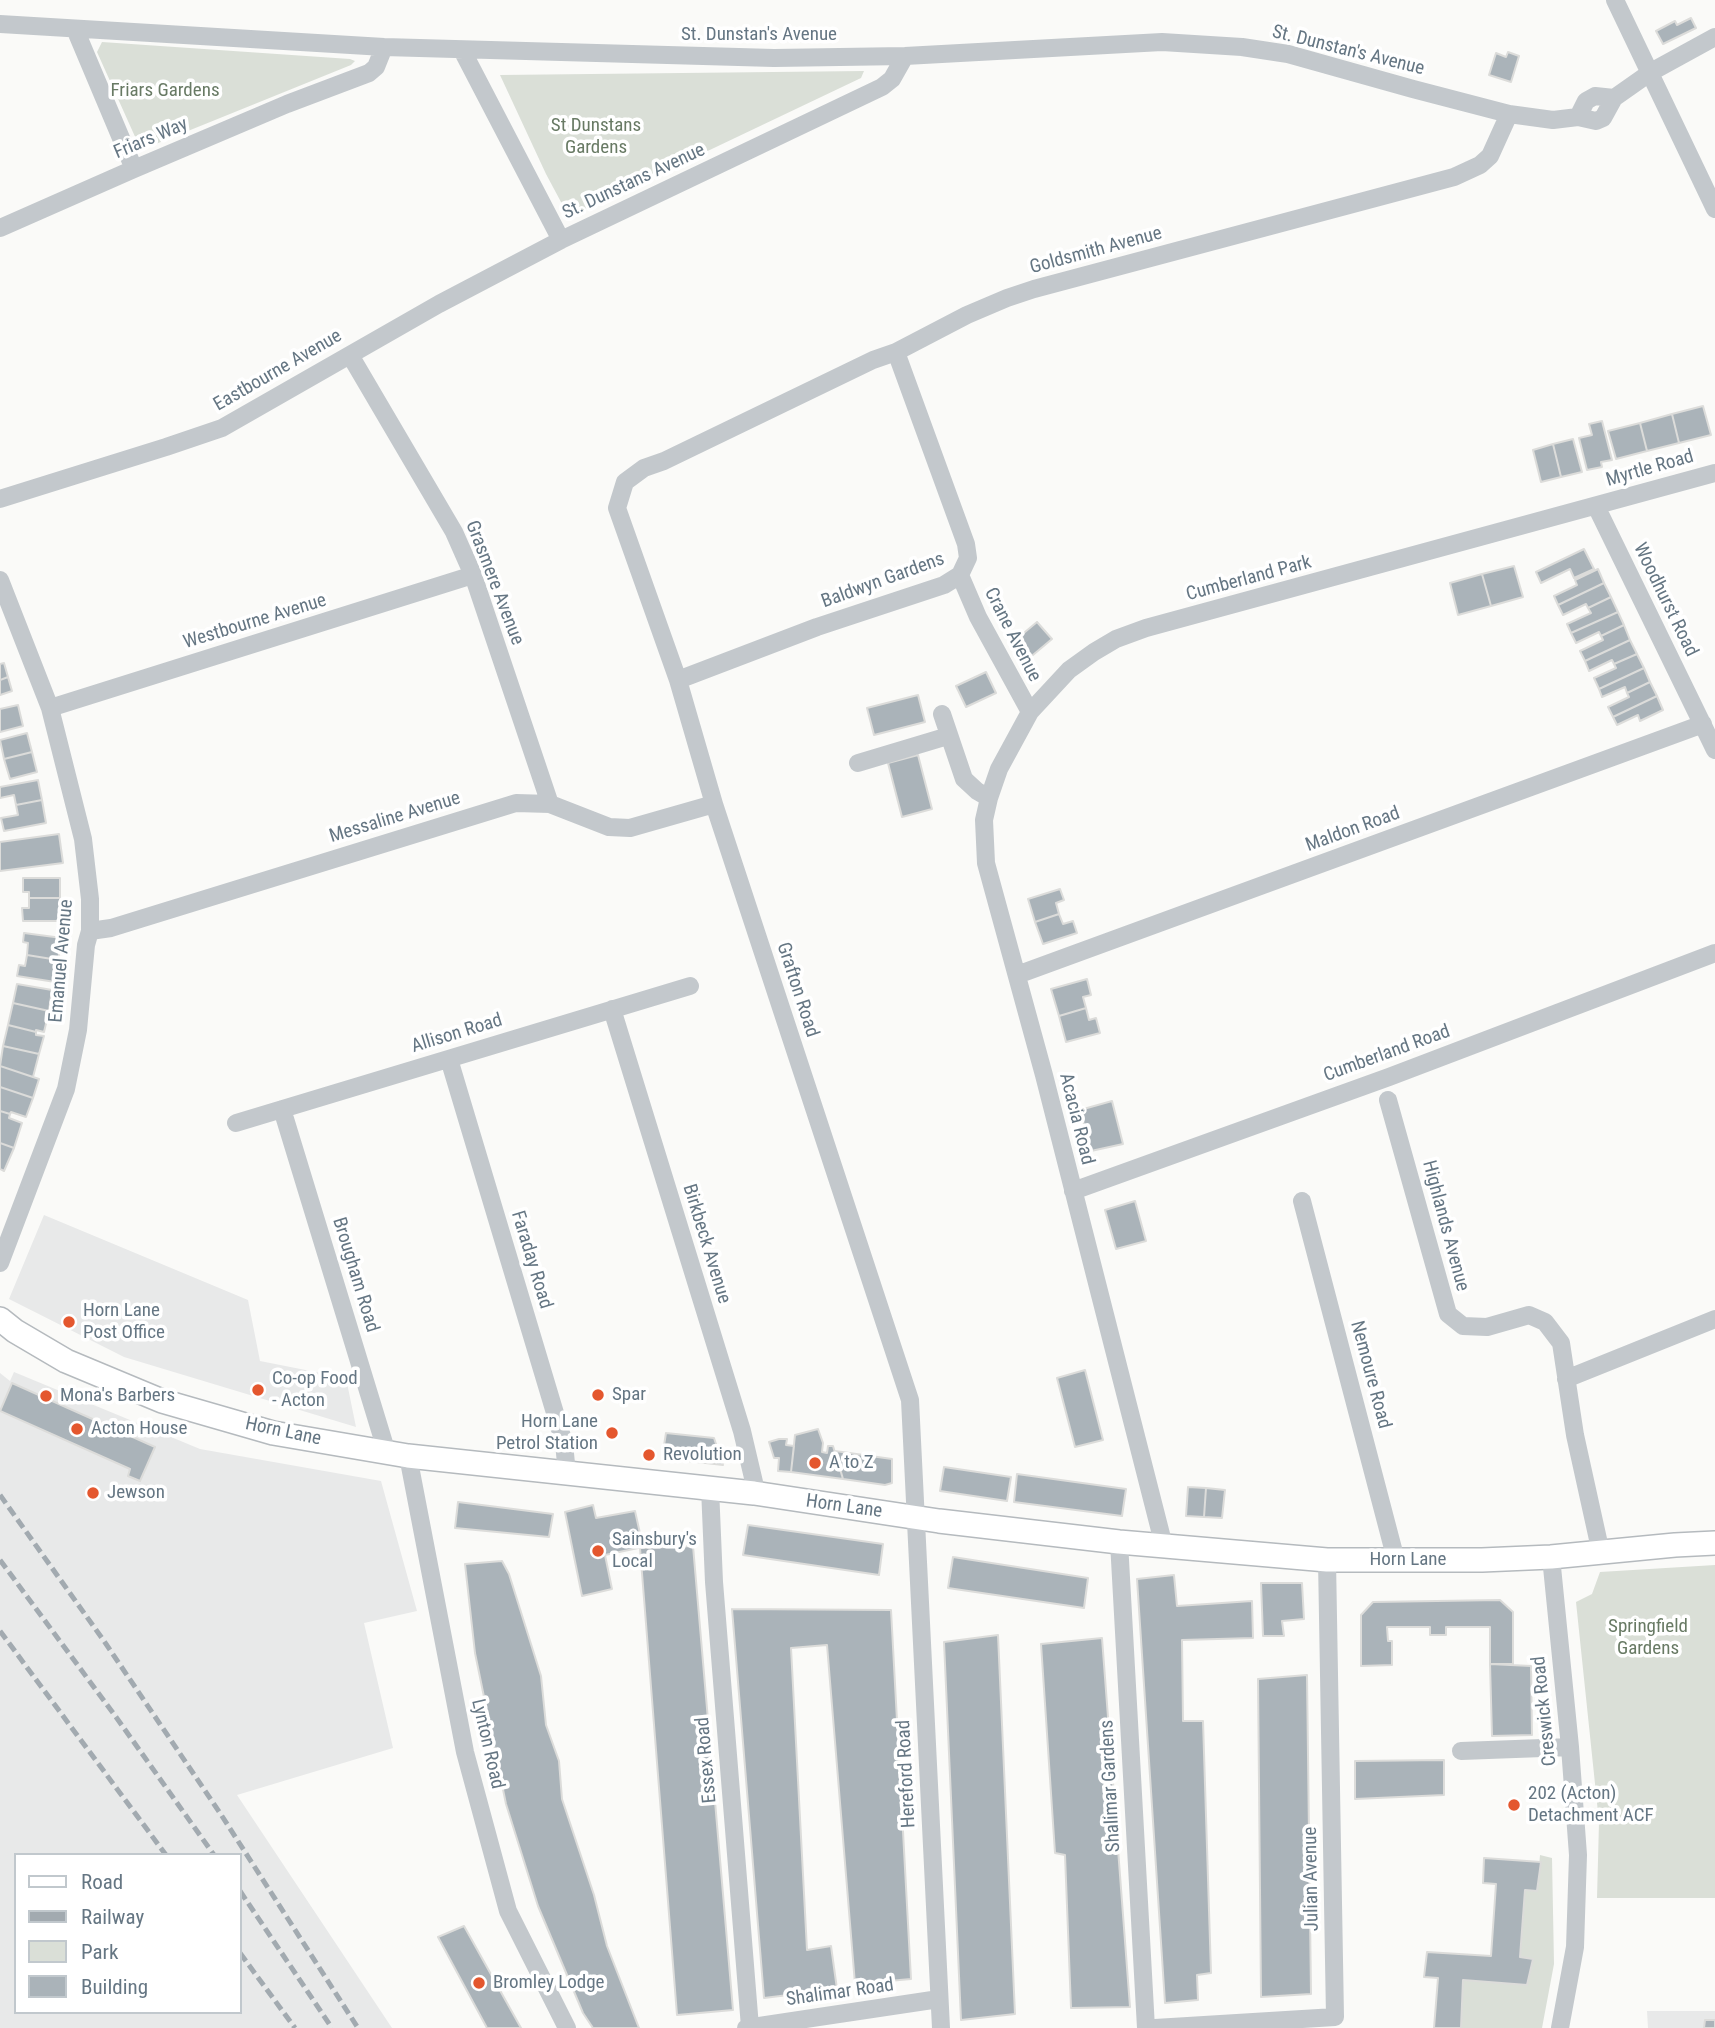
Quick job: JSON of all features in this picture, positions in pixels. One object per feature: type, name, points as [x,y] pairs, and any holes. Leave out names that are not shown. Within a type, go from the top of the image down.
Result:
[{"type":"main road","name":"Horn Lane","points":[[0,1319],[66,1361],[162,1401],[273,1433],[398,1454],[754,1493],[915,1517],[1119,1542],[1327,1560],[1551,1557],[1715,1543]]},
{"type":"street","points":[[1615,0],[1715,208]]},
{"type":"street","name":"St. Dunstan's Avenue","points":[[0,24],[384,47],[774,58],[905,56],[1162,43],[1242,47],[1288,54],[1509,114]]},
{"type":"street","points":[[75,29],[134,169]]},
{"type":"street","points":[[1509,114],[1553,120],[1578,117],[1586,101],[1595,96],[1614,98],[1651,72],[1715,37]]},
{"type":"street","name":"Friars Way","points":[[0,228],[287,104],[369,73],[376,67],[384,47]]},
{"type":"street","name":"St. Dunstans Avenue","points":[[462,50],[561,240],[881,87],[892,79],[905,56]]},
{"type":"street","name":"Goldsmith Avenue","points":[[625,482],[644,468],[873,360],[896,352],[967,315],[1034,289],[1454,177],[1480,165],[1490,156],[1509,114]]},
{"type":"street","name":"Eastbourne Avenue","points":[[0,499],[222,428],[439,304],[561,240]]},
{"type":"street","name":"Baldwyn Gardens","points":[[678,680],[817,627],[944,585],[960,576],[968,558],[966,544],[896,352]]},
{"type":"street","name":"Grasmere Avenue","points":[[350,355],[454,532],[472,575],[550,803]]},
{"type":"street","name":"Myrtle Road","points":[[1596,506],[1715,473]]},
{"type":"street","name":"Grafton Road","points":[[625,482],[617,508],[678,680],[714,804],[910,1400],[915,1517]]},
{"type":"street","name":"Cumberland Park","points":[[989,798],[999,769],[1030,712],[1069,670],[1116,639],[1158,625],[1596,506]]},
{"type":"street","name":"Woodhurst Road","points":[[1596,506],[1715,750]]},
{"type":"street","name":"Westbourne Avenue","points":[[50,708],[472,575]]},
{"type":"street","name":"Crane Avenue","points":[[960,576],[978,617],[1030,712]]},
{"type":"street","name":"Emanuel Avenue","points":[[0,580],[50,708],[83,839],[90,899],[90,931],[86,945],[78,1030],[66,1089],[0,1263]]},
{"type":"street","points":[[942,714],[964,779],[989,798]]},
{"type":"street","name":"Maldon Road","points":[[1017,975],[1703,724]]},
{"type":"street","points":[[858,763],[948,736]]},
{"type":"street","name":"Acacia Road","points":[[989,798],[984,820],[986,863],[1164,1546]]},
{"type":"street","name":"Messaline Avenue","points":[[90,931],[111,929],[516,803],[550,803],[609,827],[630,828],[714,804]]},
{"type":"street","name":"Cumberland Road","points":[[1073,1191],[1389,1077],[1715,953]]},
{"type":"street","name":"Allison Road","points":[[236,1123],[690,986]]},
{"type":"street","name":"Birkbeck Avenue","points":[[612,1009],[742,1431],[754,1493]]},
{"type":"street","name":"Faraday Road","points":[[449,1059],[564,1443],[567,1474]]},
{"type":"street","name":"Highlands Avenue","points":[[1388,1100],[1447,1314],[1462,1326],[1487,1327],[1529,1315],[1545,1322],[1561,1343],[1575,1435],[1601,1553]]},
{"type":"street","name":"Brougham Road","points":[[282,1110],[398,1454]]},
{"type":"street","name":"Nemoure Road","points":[[1302,1201],[1396,1560]]},
{"type":"street","points":[[1566,1379],[1715,1319]]},
{"type":"street","name":"Lynton Road","points":[[398,1454],[465,1752],[509,1911],[567,2028]]},
{"type":"street","name":"Essex Road","points":[[710,1488],[714,1582],[748,2028]]},
{"type":"street","name":"Hereford Road","points":[[915,1517],[941,2028]]},
{"type":"street","name":"Shalimar Gardens","points":[[1119,1542],[1146,2028]]},
{"type":"street","name":"Creswick Road","points":[[1551,1557],[1578,1855],[1575,1947],[1560,2028]]},
{"type":"street","name":"Julian Avenue","points":[[1155,2028],[1335,2017],[1327,1560]]},
{"type":"street","points":[[1461,1751],[1570,1747]]},
{"type":"street","name":"Shalimar Road","points":[[748,2028],[939,1999]]},
{"type":"shaded area","points":[[44,1215],[248,1300],[260,1361],[346,1378],[356,1427],[124,1357],[9,1299]]},
{"type":"shaded area","points":[[14,1372],[200,1449],[381,1481],[417,1611],[364,1623],[393,1748],[237,1795],[392,2028],[0,2028],[0,1373],[10,1381]]},
{"type":"shaded area","points":[[1647,2011],[1715,2011],[1715,2028],[1648,2028]]},
{"type":"green space","name":"Friars Gardens","points":[[102,42],[355,61],[351,65],[141,150],[97,52]]},
{"type":"green space","name":"St Dunstans Gardens","points":[[864,71],[861,78],[569,217],[500,75]]},
{"type":"green space","name":"Springfield Gardens","points":[[1715,1565],[1715,1898],[1597,1898],[1599,1822],[1576,1602],[1592,1594],[1600,1572]]},
{"type":"green space","points":[[1540,1855],[1552,1858],[1554,1964],[1542,2028],[1461,2028],[1463,1980],[1527,1985],[1533,1959],[1520,1957],[1525,1890],[1537,1890]]},
{"type":"building","points":[[1691,18],[1696,28],[1663,44],[1656,31],[1675,21],[1677,25]]},
{"type":"building","points":[[1508,52],[1519,56],[1511,82],[1489,75],[1496,53],[1506,57]]},
{"type":"building","points":[[1703,406],[1711,435],[1679,443],[1672,414]]},
{"type":"building","points":[[1672,414],[1679,443],[1647,451],[1640,423]]},
{"type":"building","points":[[1602,421],[1612,460],[1601,462],[1602,467],[1587,470],[1579,438],[1592,435],[1589,424]]},
{"type":"building","points":[[1640,423],[1647,451],[1616,459],[1608,431]]},
{"type":"building","points":[[1573,439],[1582,472],[1561,477],[1553,444]]},
{"type":"building","points":[[1553,444],[1561,477],[1541,482],[1533,450]]},
{"type":"building","points":[[1584,549],[1594,569],[1574,578],[1570,569],[1541,583],[1536,572]]},
{"type":"building","points":[[1514,566],[1523,597],[1491,606],[1482,574]]},
{"type":"building","points":[[1598,569],[1604,583],[1558,605],[1554,596],[1577,585],[1575,580]]},
{"type":"building","points":[[1482,574],[1491,606],[1458,615],[1450,583]]},
{"type":"building","points":[[1604,583],[1611,597],[1588,608],[1586,604],[1563,615],[1558,605]]},
{"type":"building","points":[[1611,597],[1618,612],[1571,633],[1567,624],[1591,613],[1588,608]]},
{"type":"building","points":[[1618,612],[1624,625],[1601,636],[1599,632],[1576,643],[1571,633]]},
{"type":"building","points":[[1037,622],[1052,639],[1027,660],[1013,642]]},
{"type":"building","points":[[1624,625],[1630,640],[1585,661],[1580,651],[1603,640],[1601,636]]},
{"type":"building","points":[[1630,640],[1637,654],[1614,664],[1612,660],[1589,671],[1585,661]]},
{"type":"building","points":[[1637,654],[1644,668],[1599,689],[1594,678],[1616,668],[1614,664]]},
{"type":"building","points":[[4,663],[8,677],[0,680],[0,664]]},
{"type":"building","points":[[1644,668],[1650,682],[1627,693],[1625,687],[1602,697],[1599,689]]},
{"type":"building","points":[[986,672],[996,693],[966,707],[956,686]]},
{"type":"building","points":[[8,677],[12,691],[0,695],[0,680]]},
{"type":"building","points":[[1650,682],[1657,696],[1613,717],[1608,707],[1629,697],[1627,693]]},
{"type":"building","points":[[918,695],[925,722],[874,735],[867,708]]},
{"type":"building","points":[[1657,696],[1663,710],[1640,721],[1638,715],[1617,725],[1613,717]]},
{"type":"building","points":[[18,705],[23,726],[0,732],[0,709]]},
{"type":"building","points":[[27,733],[32,752],[4,759],[0,740]]},
{"type":"building","points":[[32,752],[37,772],[10,779],[4,759]]},
{"type":"building","points":[[918,755],[932,809],[902,817],[888,763]]},
{"type":"building","points":[[38,780],[42,800],[16,805],[14,795],[0,798],[0,787]]},
{"type":"building","points":[[42,800],[46,823],[4,831],[1,818],[18,815],[16,805]]},
{"type":"building","points":[[59,834],[63,863],[0,871],[0,842]]},
{"type":"building","points":[[23,878],[60,878],[60,898],[29,898],[29,892],[23,892]]},
{"type":"building","points":[[1060,889],[1064,900],[1056,903],[1059,914],[1035,922],[1028,899]]},
{"type":"building","points":[[29,898],[60,898],[60,921],[23,921],[22,908],[29,908]]},
{"type":"building","points":[[1059,914],[1063,924],[1073,921],[1077,933],[1043,944],[1035,922]]},
{"type":"building","points":[[24,933],[62,938],[58,960],[27,955],[28,943],[23,942]]},
{"type":"building","points":[[27,955],[58,960],[55,982],[17,976],[19,965],[25,966]]},
{"type":"building","points":[[1087,979],[1091,995],[1083,997],[1086,1008],[1059,1016],[1051,989]]},
{"type":"building","points":[[17,984],[52,990],[49,1011],[13,1003]]},
{"type":"building","points":[[13,1003],[49,1011],[44,1032],[8,1025]]},
{"type":"building","points":[[1086,1008],[1089,1020],[1096,1018],[1100,1033],[1066,1042],[1059,1016]]},
{"type":"building","points":[[8,1025],[44,1036],[39,1054],[3,1046]]},
{"type":"building","points":[[3,1046],[39,1054],[33,1077],[0,1066]]},
{"type":"building","points":[[0,1066],[39,1079],[33,1098],[0,1087]]},
{"type":"building","points":[[0,1087],[33,1098],[26,1117],[0,1111]]},
{"type":"building","points":[[1112,1101],[1123,1144],[1091,1151],[1080,1110]]},
{"type":"building","points":[[0,1111],[10,1114],[9,1118],[22,1123],[14,1148],[0,1143]]},
{"type":"building","points":[[0,1143],[14,1148],[4,1171],[0,1169]]},
{"type":"building","points":[[1135,1201],[1146,1241],[1116,1249],[1105,1210]]},
{"type":"building","points":[[1085,1370],[1103,1440],[1075,1447],[1057,1378]]},
{"type":"building","name":"Acton House","points":[[12,1383],[155,1447],[140,1481],[128,1476],[130,1469],[0,1411]]},
{"type":"building","name":"A to Z","points":[[818,1429],[823,1443],[822,1452],[827,1453],[828,1446],[833,1446],[843,1479],[791,1472],[795,1435]]},
{"type":"building","points":[[666,1433],[714,1438],[723,1465],[662,1458]]},
{"type":"building","points":[[787,1439],[786,1445],[794,1446],[791,1472],[778,1471],[779,1458],[774,1458],[769,1442]]},
{"type":"building","points":[[835,1451],[892,1459],[892,1483],[885,1485],[843,1479]]},
{"type":"building","points":[[944,1467],[1011,1477],[1007,1501],[940,1491]]},
{"type":"building","points":[[1017,1474],[1126,1489],[1122,1516],[1014,1502]]},
{"type":"building","points":[[1188,1487],[1206,1488],[1204,1517],[1186,1516]]},
{"type":"building","points":[[1206,1488],[1225,1490],[1222,1518],[1204,1517]]},
{"type":"building","points":[[458,1502],[553,1514],[549,1537],[455,1528]]},
{"type":"building","name":"Sainsbury's Local","points":[[593,1505],[596,1518],[635,1511],[643,1547],[605,1555],[612,1589],[582,1596],[565,1512]]},
{"type":"building","points":[[748,1525],[883,1544],[879,1575],[743,1555]]},
{"type":"building","points":[[693,1546],[733,2010],[677,2015],[640,1548]]},
{"type":"building","points":[[953,1557],[1088,1578],[1084,1608],[948,1588]]},
{"type":"building","points":[[502,1561],[509,1574],[541,1676],[546,1725],[559,1761],[562,1799],[594,1895],[607,1946],[639,2028],[593,2028],[583,2013],[538,1906],[506,1804],[475,1653],[465,1564]]},
{"type":"building","points":[[1174,1575],[1177,1606],[1252,1601],[1253,1638],[1182,1640],[1183,1721],[1203,1721],[1211,1973],[1197,1975],[1198,2000],[1165,2003],[1137,1579]]},
{"type":"building","points":[[1261,1583],[1302,1583],[1304,1619],[1282,1621],[1284,1636],[1263,1636]]},
{"type":"building","points":[[1500,1600],[1513,1612],[1513,1664],[1490,1664],[1490,1627],[1446,1627],[1446,1635],[1430,1635],[1430,1627],[1387,1627],[1388,1641],[1392,1641],[1392,1665],[1361,1666],[1361,1615],[1373,1602]]},
{"type":"building","points":[[732,1609],[891,1610],[911,1979],[855,1984],[827,1645],[791,1648],[807,1950],[831,1946],[837,1989],[764,1998]]},
{"type":"building","points":[[998,1635],[1015,2014],[961,2020],[944,1642]]},
{"type":"building","points":[[1102,1638],[1130,2007],[1071,2008],[1065,1855],[1055,1853],[1041,1644]]},
{"type":"building","points":[[1490,1664],[1531,1666],[1532,1735],[1492,1736]]},
{"type":"building","points":[[1307,1675],[1311,1994],[1261,1997],[1258,1679]]},
{"type":"building","points":[[1444,1760],[1444,1795],[1355,1799],[1355,1761]]},
{"type":"building","points":[[1484,1858],[1541,1862],[1537,1891],[1525,1890],[1520,1957],[1533,1959],[1527,1985],[1463,1980],[1461,2028],[1434,2028],[1438,1978],[1424,1977],[1427,1952],[1491,1956],[1496,1884],[1483,1883]]},
{"type":"building","name":"Bromley Lodge","points":[[464,1926],[521,2028],[487,2028],[438,1937]]},
{"type":"building","points":[[1705,2020],[1715,2020],[1715,2028],[1704,2028]]},
{"type":"railway","points":[[0,1495],[104,1641],[220,1813],[358,2028]]},
{"type":"railway","points":[[0,1560],[213,1853]]},
{"type":"railway","points":[[0,1631],[165,1853]]},
{"type":"railway","points":[[242,1894],[332,2028]]},
{"type":"railway","points":[[242,1956],[295,2028]]},
{"type":"place","name":"Horn Lane Post Office","points":[[69,1322]]},
{"type":"place","name":"Co-op Food - Acton","points":[[258,1390]]},
{"type":"place","name":"Spar","points":[[598,1395]]},
{"type":"place","name":"Mona's Barbers","points":[[46,1396]]},
{"type":"place","name":"Acton House","points":[[77,1429]]},
{"type":"place","name":"Horn Lane Petrol Station","points":[[612,1433]]},
{"type":"place","name":"Revolution","points":[[649,1455]]},
{"type":"place","name":"A to Z","points":[[815,1463]]},
{"type":"place","name":"Jewson","points":[[93,1493]]},
{"type":"place","name":"Sainsbury's Local","points":[[598,1551]]},
{"type":"place","name":"202 (Acton) Detachment ACF","points":[[1514,1805]]},
{"type":"place","name":"Bromley Lodge","points":[[479,1983]]}]
